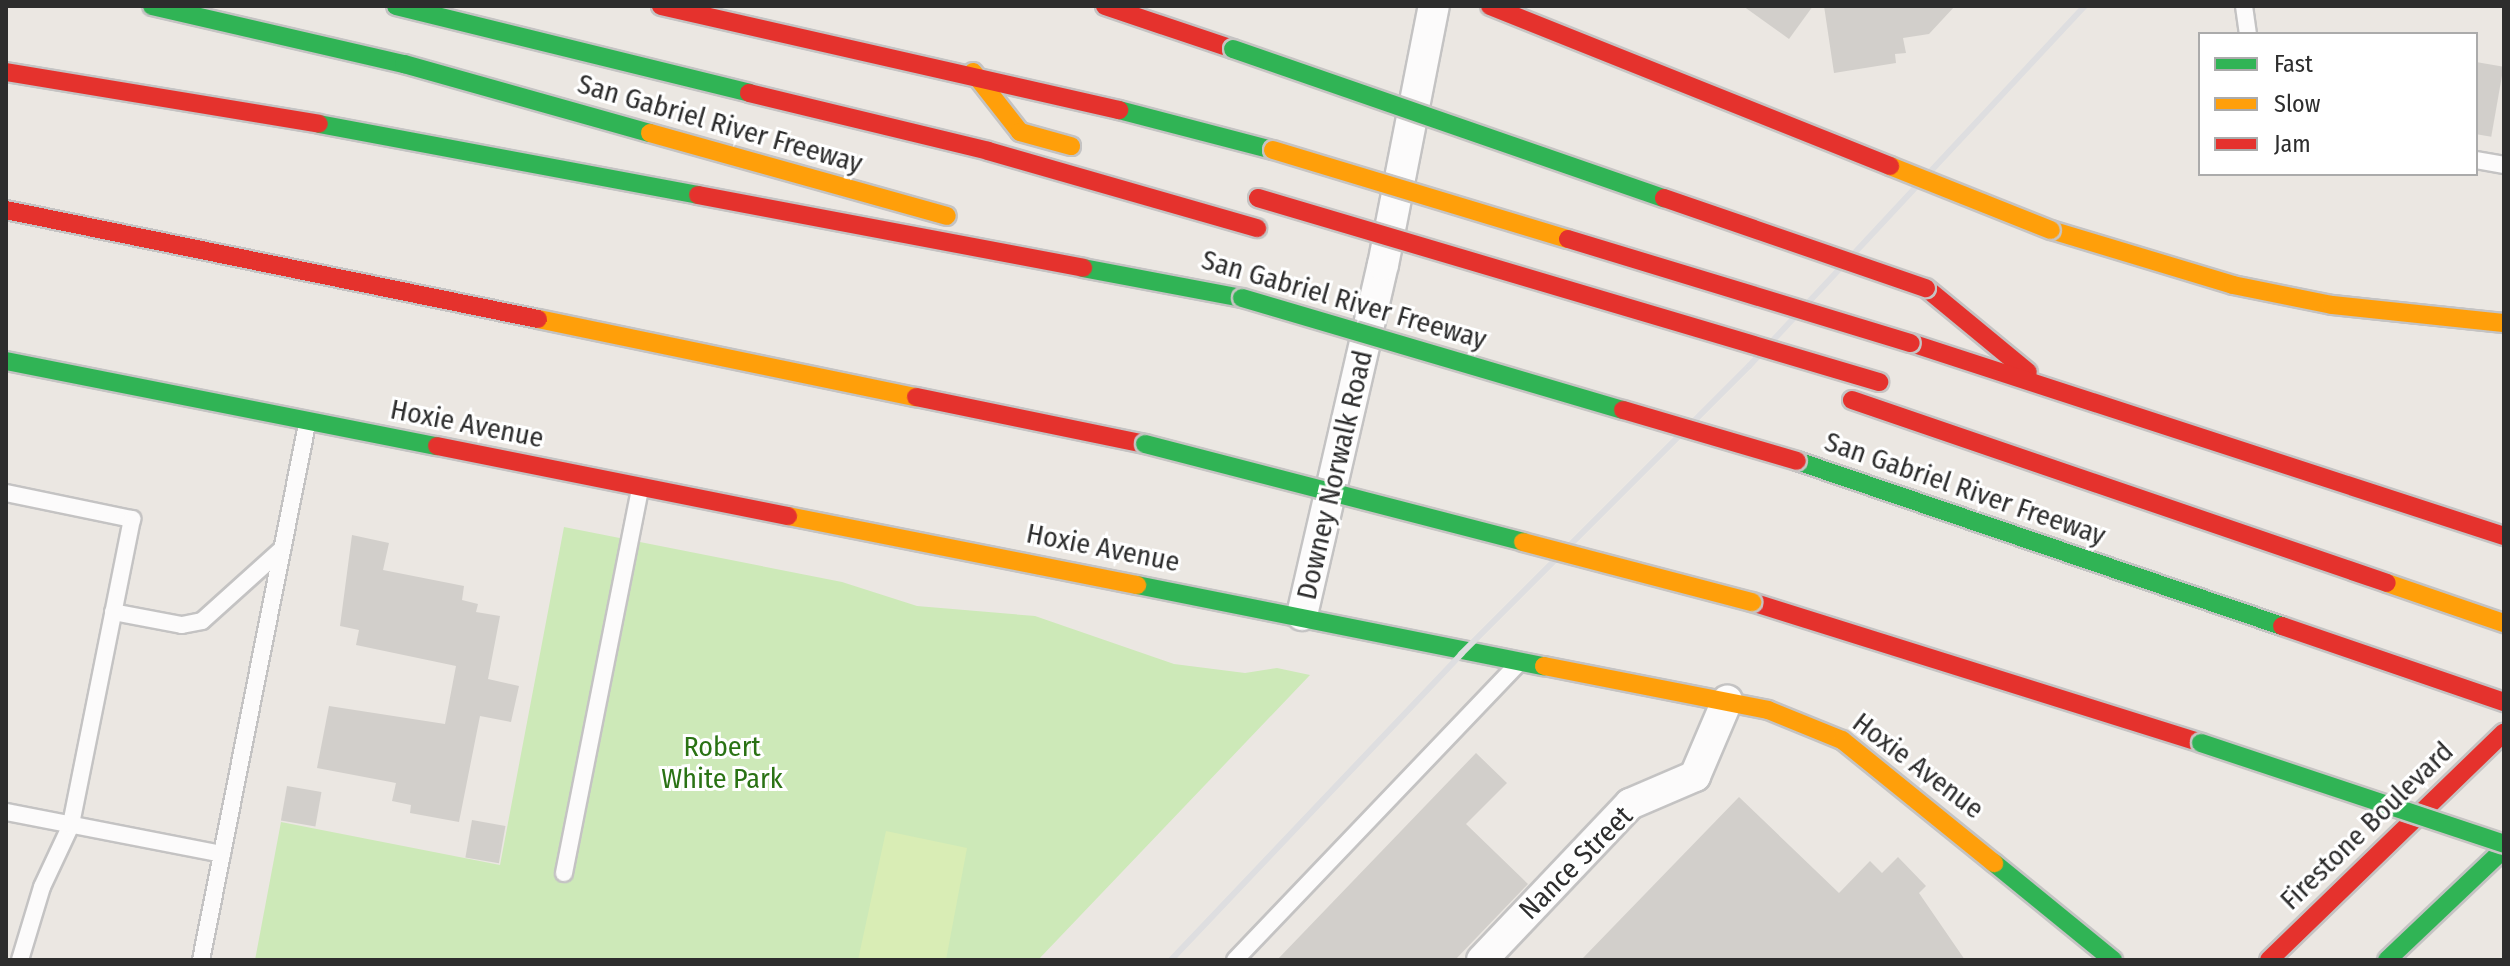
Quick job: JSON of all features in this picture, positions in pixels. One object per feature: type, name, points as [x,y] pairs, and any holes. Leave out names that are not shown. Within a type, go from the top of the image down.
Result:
[{"type":"main road","name":"San Gabriel River Freeway","points":[[152,6],[404,64],[968,222]]},
{"type":"main road","points":[[396,6],[972,147],[1264,230]]},
{"type":"main road","points":[[661,6],[973,72],[1273,150],[1911,343],[2504,536]]},
{"type":"main road","points":[[1105,6],[1926,288],[2049,389]]},
{"type":"main road","points":[[1490,6],[2051,230],[2233,285],[2332,305],[2504,323]]},
{"type":"main road","points":[[6,72],[405,139],[1242,298]]},
{"type":"main road","points":[[973,72],[1020,132],[1095,153]]},
{"type":"main road","points":[[1251,196],[1886,384]]},
{"type":"main road","points":[[6,210],[1145,444],[1752,602],[2201,743],[2504,847],[2387,960]]},
{"type":"main road","name":"San Gabriel River Freeway","points":[[998,230],[1242,298],[1797,461],[2504,702]]},
{"type":"main road","points":[[84,248],[537,317]]},
{"type":"main road","points":[[1364,259],[1409,272]]},
{"type":"main road","name":"Hoxie Avenue","points":[[6,361],[1302,615],[1518,664],[1768,710],[1842,740],[2113,960]]},
{"type":"main road","points":[[1845,398],[2504,623]]},
{"type":"main road","name":"Firestone Boulevard","points":[[2269,960],[2504,732]]},
{"type":"street","name":"Downey Norwalk Road","points":[[1302,615],[1383,265],[1434,6]]},
{"type":"street","name":"Nance Street","points":[[1482,960],[1630,804],[1695,776],[1727,701]]},
{"type":"lane","points":[[2244,6],[2248,32]]},
{"type":"lane","points":[[2478,160],[2504,165]]},
{"type":"lane","points":[[201,960],[307,422]]},
{"type":"lane","points":[[564,873],[640,487]]},
{"type":"lane","points":[[6,493],[132,519],[71,825],[42,887],[20,960]]},
{"type":"lane","points":[[113,612],[182,625],[202,621],[283,547]]},
{"type":"lane","points":[[1235,960],[1518,664]]},
{"type":"lane","points":[[6,812],[222,854]]},
{"type":"green space","name":"Robert White Park","points":[[564,527],[842,582],[917,606],[1035,616],[1174,664],[1245,673],[1277,668],[1310,675],[1038,960],[255,960],[281,822],[500,865]]},
{"type":"green space","points":[[886,831],[967,848],[946,960],[858,960]]},
{"type":"building","points":[[1743,6],[1813,6],[1789,39]]},
{"type":"building","points":[[1824,6],[1955,6],[1929,34],[1903,38],[1906,53],[1895,54],[1896,63],[1834,73]]},
{"type":"building","points":[[2478,62],[2504,67],[2491,137],[2478,134]]},
{"type":"building","points":[[352,535],[389,543],[383,570],[464,586],[462,600],[478,604],[476,612],[500,616],[488,679],[519,686],[511,722],[480,716],[459,822],[410,813],[411,805],[392,801],[396,783],[317,768],[329,706],[445,724],[456,666],[356,645],[359,630],[340,626]]},
{"type":"building","points":[[1476,753],[1507,783],[1466,824],[1528,884],[1455,960],[1277,960]]},
{"type":"building","points":[[287,786],[321,792],[315,827],[281,820]]},
{"type":"building","points":[[1739,797],[1839,893],[1870,861],[1882,873],[1898,857],[1926,886],[1919,893],[1965,960],[1581,960]]},
{"type":"building","points":[[472,820],[505,826],[499,863],[465,857]]},
{"type":"railway","points":[[1171,960],[1461,654],[1749,366],[2085,6]]},
{"type":"traffic: fast","points":[[152,6],[404,64],[650,133]]},
{"type":"traffic: fast","points":[[396,6],[749,93]]},
{"type":"traffic: fast","points":[[1233,49],[1664,198]]},
{"type":"traffic: fast","points":[[1119,110],[1273,150]]},
{"type":"traffic: fast","points":[[319,124],[698,195]]},
{"type":"traffic: fast","points":[[1083,268],[1242,298]]},
{"type":"traffic: fast","points":[[1242,298],[1623,410]]},
{"type":"traffic: fast","points":[[6,361],[437,446]]},
{"type":"traffic: fast","points":[[1145,444],[1523,542]]},
{"type":"traffic: fast","points":[[1797,461],[2282,626]]},
{"type":"traffic: fast","points":[[1137,585],[1544,666]]},
{"type":"traffic: fast","points":[[2201,743],[2504,844]]},
{"type":"traffic: fast","points":[[2387,960],[2504,849]]},
{"type":"traffic: fast","points":[[1994,863],[2113,960]]},
{"type":"traffic: slow","points":[[973,72],[1020,132],[1071,146]]},
{"type":"traffic: slow","points":[[650,133],[947,216]]},
{"type":"traffic: slow","points":[[1273,150],[1568,239]]},
{"type":"traffic: slow","points":[[1890,166],[2051,230]]},
{"type":"traffic: slow","points":[[2051,230],[2233,285],[2332,305],[2504,323]]},
{"type":"traffic: slow","points":[[538,319],[916,397]]},
{"type":"traffic: slow","points":[[788,516],[1137,585]]},
{"type":"traffic: slow","points":[[1523,542],[1752,602]]},
{"type":"traffic: slow","points":[[2387,583],[2504,623]]},
{"type":"traffic: slow","points":[[1544,666],[1768,710],[1842,740],[1994,863]]},
{"type":"traffic: jam","points":[[661,6],[1119,110]]},
{"type":"traffic: jam","points":[[1105,6],[1233,49]]},
{"type":"traffic: jam","points":[[1490,6],[1890,166]]},
{"type":"traffic: jam","points":[[6,72],[319,124]]},
{"type":"traffic: jam","points":[[749,93],[988,151],[1257,228]]},
{"type":"traffic: jam","points":[[698,195],[1083,268]]},
{"type":"traffic: jam","points":[[1258,198],[1879,382]]},
{"type":"traffic: jam","points":[[1664,198],[1926,288]]},
{"type":"traffic: jam","points":[[6,210],[538,319]]},
{"type":"traffic: jam","points":[[1568,239],[1911,343]]},
{"type":"traffic: jam","points":[[1926,288],[2028,372]]},
{"type":"traffic: jam","points":[[1911,343],[2504,536]]},
{"type":"traffic: jam","points":[[916,397],[1145,444]]},
{"type":"traffic: jam","points":[[1852,400],[2387,583]]},
{"type":"traffic: jam","points":[[1623,410],[1797,461]]},
{"type":"traffic: jam","points":[[437,446],[788,516]]},
{"type":"traffic: jam","points":[[1752,602],[2201,743]]},
{"type":"traffic: jam","points":[[2282,626],[2504,702]]},
{"type":"traffic: jam","points":[[2269,960],[2504,732]]}]
